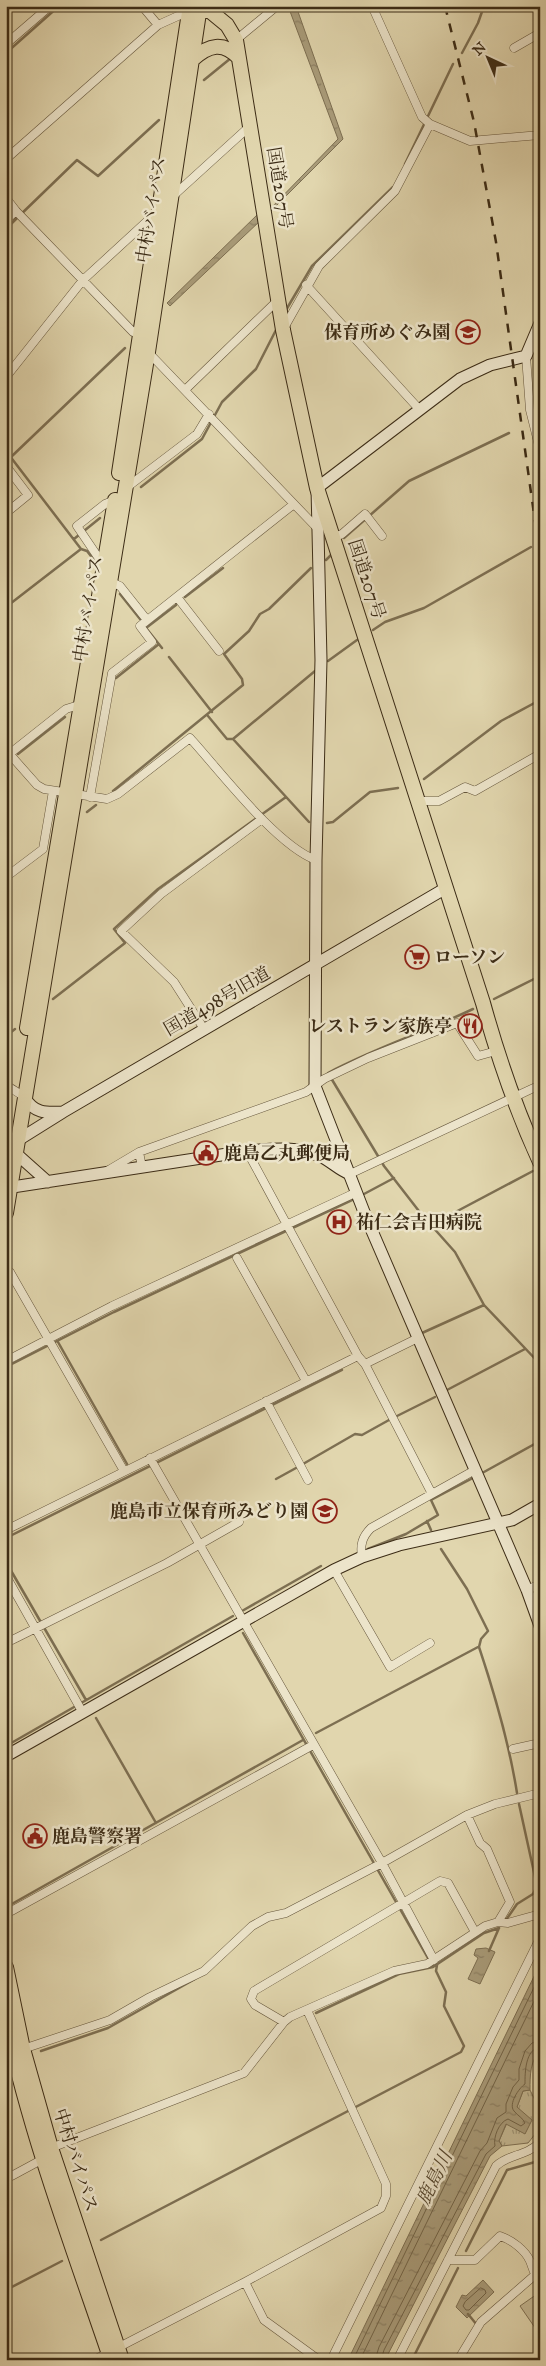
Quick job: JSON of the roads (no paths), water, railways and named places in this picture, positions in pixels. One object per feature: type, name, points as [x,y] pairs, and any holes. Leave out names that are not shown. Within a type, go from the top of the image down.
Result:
[{"type":"highway","name":"国道207号","points":[[195,9],[210,11],[227,25],[236,40],[283,330],[317,488],[446,888],[496,1051],[513,1098],[540,1162]]},
{"type":"highway","name":"中村バイパス","points":[[6,1213],[16,1091],[72,794],[115,500],[173,196],[193,59],[195,9]]},
{"type":"highway","name":"中村バイパス","points":[[146,334],[159,210],[195,9]]},
{"type":"highway","points":[[193,59],[204,50],[218,45],[233,51],[239,58]]},
{"type":"highway","name":"中村バイパス","points":[[86,704],[96,676],[126,488],[143,351]]},
{"type":"highway","name":"中村バイパス","points":[[6,1967],[47,2154]]},
{"type":"highway","name":"中村バイパス","points":[[6,2021],[14,2056],[115,2355]]},
{"type":"street","points":[[6,44],[50,6]]},
{"type":"street","points":[[142,6],[158,25]]},
{"type":"street","points":[[236,40],[277,6]]},
{"type":"street","points":[[372,6],[399,69],[428,121],[470,142],[540,136]]},
{"type":"street","points":[[6,159],[158,25],[195,9]]},
{"type":"street","points":[[514,48],[540,34]]},
{"type":"street","points":[[283,330],[306,285],[319,266],[395,191],[428,121]]},
{"type":"street","points":[[173,196],[250,126]]},
{"type":"street","points":[[6,198],[16,211],[133,332],[146,334]]},
{"type":"street","points":[[6,378],[82,280],[159,210]]},
{"type":"street","points":[[7,219],[16,211]]},
{"type":"street","points":[[306,285],[420,409]]},
{"type":"street","points":[[186,389],[279,300]]},
{"type":"street","points":[[540,323],[526,356],[530,410],[540,450]]},
{"type":"street","points":[[143,351],[186,389],[318,529]]},
{"type":"street","points":[[526,356],[473,371],[317,488],[321,580],[321,660],[316,860],[315,1086],[357,1192],[527,1590],[540,1626]]},
{"type":"street","points":[[126,488],[197,434],[212,417]]},
{"type":"street","points":[[6,466],[28,495],[6,513]]},
{"type":"street","points":[[105,560],[98,557],[77,526],[105,504],[115,500]]},
{"type":"street","points":[[6,877],[43,849],[72,794],[112,673],[152,642],[140,626],[294,504]]},
{"type":"street","points":[[334,538],[342,534],[365,514],[382,536]]},
{"type":"street","points":[[111,582],[120,586],[147,620]]},
{"type":"street","points":[[176,596],[219,651]]},
{"type":"street","points":[[96,676],[111,677]]},
{"type":"street","points":[[86,704],[66,708],[8,753],[37,785],[72,794],[107,799],[118,794],[190,738],[262,819],[300,851],[316,860]]},
{"type":"street","points":[[418,801],[439,801],[465,787],[475,791],[540,754]]},
{"type":"street","points":[[204,1029],[174,982],[121,931],[161,894],[262,819]]},
{"type":"street","name":"国道498号旧道","points":[[11,1148],[64,1112],[446,888]]},
{"type":"street","points":[[104,1173],[139,1152],[306,1092],[330,1076],[368,1058],[457,1022],[478,1056],[496,1051]]},
{"type":"street","points":[[350,1174],[540,1085]]},
{"type":"street","points":[[16,1091],[35,1110],[43,1113],[64,1112]]},
{"type":"street","points":[[322,1156],[338,1146]]},
{"type":"street","points":[[11,1148],[48,1182]]},
{"type":"street","points":[[8,1188],[247,1152],[297,1149],[322,1156],[350,1174]]},
{"type":"street","points":[[139,1152],[142,1167]]},
{"type":"street","points":[[247,1152],[358,1356],[365,1364],[432,1494]]},
{"type":"street","points":[[6,1361],[112,1306],[289,1228],[357,1192]]},
{"type":"street","points":[[237,1258],[306,1381]]},
{"type":"street","points":[[6,1270],[10,1272],[124,1471]]},
{"type":"street","points":[[365,1364],[418,1338]]},
{"type":"street","points":[[6,1530],[358,1356]]},
{"type":"street","points":[[266,1401],[308,1480]]},
{"type":"street","points":[[150,1458],[382,1863],[403,1902],[431,1962]]},
{"type":"street","points":[[362,1557],[360,1545],[365,1534],[371,1528],[475,1470]]},
{"type":"street","points":[[6,1756],[80,1707],[243,1621],[334,1570],[362,1557],[422,1539],[512,1520],[540,1504]]},
{"type":"street","points":[[6,1643],[239,1522]]},
{"type":"street","points":[[334,1570],[390,1667],[430,1643]]},
{"type":"street","points":[[6,1576],[80,1707]]},
{"type":"street","points":[[527,1590],[540,1584]]},
{"type":"street","points":[[513,1749],[540,1742]]},
{"type":"street","points":[[6,1914],[313,1745]]},
{"type":"street","points":[[23,2049],[110,2020],[150,1997],[204,1971],[252,1926],[268,1917],[286,1913],[382,1863],[467,1815],[495,1804],[540,1793]]},
{"type":"street","points":[[467,1815],[480,1843],[487,1849],[510,1902],[498,1922]]},
{"type":"street","points":[[284,2022],[255,2005],[251,1999],[254,1991],[440,1881],[448,1883],[475,1932]]},
{"type":"street","points":[[6,2179],[47,2154],[244,2073],[284,2022],[307,2010],[394,1971],[431,1962],[475,1932],[498,1922],[508,1923],[540,1914]]},
{"type":"street","points":[[331,2360],[540,1938]]},
{"type":"street","points":[[94,2360],[115,2355],[381,2208],[387,2191],[386,2184],[307,2010]]},
{"type":"street","points":[[397,2360],[496,2166],[503,2159],[528,2153],[540,2142]]},
{"type":"street","points":[[448,2260],[475,2260],[500,2236],[511,2240],[530,2259],[537,2276],[481,2322],[458,2360]]},
{"type":"street","points":[[245,2282],[264,2320],[319,2360]]},
{"type":"water","points":[[288,6],[296,6],[343,139],[271,211],[271,208],[338,139]]},
{"type":"water","points":[[258,214],[260,221],[170,306],[167,303]]},
{"type":"water","points":[[486,1948],[495,1952],[480,1984],[468,1979],[478,1958],[474,1955],[476,1949]]},
{"type":"water","points":[[540,1964],[540,2050],[532,2064],[530,2090],[523,2091],[517,2107],[532,2120],[525,2134],[506,2124],[499,2141],[502,2146],[490,2156],[385,2360],[348,2360]]},
{"type":"water","points":[[483,2280],[494,2292],[467,2318],[456,2307],[462,2295],[466,2296]]},
{"type":"waterway","points":[[6,53],[59,6]]},
{"type":"waterway","points":[[462,53],[478,23],[484,6]]},
{"type":"waterway","points":[[204,80],[231,58]]},
{"type":"waterway","points":[[405,164],[453,64]]},
{"type":"waterway","points":[[15,220],[77,160],[98,176],[159,120]]},
{"type":"waterway","points":[[286,310],[312,266],[393,187]]},
{"type":"waterway","points":[[6,209],[15,220],[6,229]]},
{"type":"waterway","points":[[141,487],[202,439],[222,402],[256,369],[277,328]]},
{"type":"waterway","points":[[11,457],[125,348]]},
{"type":"waterway","points":[[535,411],[540,409]]},
{"type":"waterway","points":[[344,538],[409,481],[509,433]]},
{"type":"waterway","points":[[6,451],[81,549],[6,607]]},
{"type":"waterway","points":[[74,539],[100,518]]},
{"type":"waterway","points":[[373,630],[385,622],[424,608],[531,547]]},
{"type":"waterway","points":[[81,549],[87,551],[94,560]]},
{"type":"waterway","points":[[326,560],[331,555]]},
{"type":"waterway","points":[[185,597],[223,568]]},
{"type":"waterway","points":[[113,791],[243,685],[242,679],[224,654],[249,631],[260,614],[269,609],[311,568]]},
{"type":"waterway","points":[[120,594],[140,619]]},
{"type":"waterway","points":[[162,648],[146,628],[176,605]]},
{"type":"waterway","points":[[328,661],[357,640]]},
{"type":"waterway","points":[[116,678],[159,644]]},
{"type":"waterway","points":[[169,657],[212,712]]},
{"type":"waterway","points":[[208,716],[227,739],[233,739],[315,671]]},
{"type":"waterway","points":[[424,779],[501,721],[540,700]]},
{"type":"waterway","points":[[18,754],[65,717]]},
{"type":"waterway","points":[[233,739],[309,822]]},
{"type":"waterway","points":[[327,823],[333,822],[370,792],[398,788]]},
{"type":"waterway","points":[[53,999],[125,943],[114,929],[158,889],[286,797]]},
{"type":"waterway","points":[[87,812],[96,805]]},
{"type":"waterway","points":[[494,999],[540,976]]},
{"type":"waterway","points":[[328,1073],[473,1009]]},
{"type":"waterway","points":[[6,1036],[15,1029]]},
{"type":"waterway","points":[[331,1078],[384,1166],[422,1215],[455,1252],[484,1305],[540,1364]]},
{"type":"waterway","points":[[431,1225],[533,1171]]},
{"type":"waterway","points":[[364,1194],[394,1178]]},
{"type":"waterway","points":[[6,1367],[114,1312],[352,1200]]},
{"type":"waterway","points":[[422,1333],[484,1305]]},
{"type":"waterway","points":[[58,1342],[127,1464]]},
{"type":"waterway","points":[[447,1390],[525,1349]]},
{"type":"waterway","points":[[6,1538],[342,1370]]},
{"type":"waterway","points":[[397,1416],[435,1397]]},
{"type":"waterway","points":[[303,1464],[355,1434],[362,1435],[389,1420]]},
{"type":"waterway","points":[[484,1472],[540,1441]]},
{"type":"waterway","points":[[276,1479],[296,1468]]},
{"type":"waterway","points":[[368,1549],[406,1534],[438,1515],[431,1500],[471,1479]]},
{"type":"waterway","points":[[427,1521],[431,1530]]},
{"type":"waterway","points":[[441,1549],[467,1589],[488,1631],[481,1639],[479,1647],[501,1719],[517,1793]]},
{"type":"waterway","points":[[6,1562],[86,1700]]},
{"type":"waterway","points":[[242,1611],[321,1566]]},
{"type":"waterway","points":[[6,1746],[233,1616]]},
{"type":"waterway","points":[[243,1633],[433,1967]]},
{"type":"waterway","points":[[316,1733],[478,1647]]},
{"type":"waterway","points":[[96,1718],[156,1823]]},
{"type":"waterway","points":[[10,1905],[303,1740]]},
{"type":"waterway","points":[[506,1920],[517,1904],[533,1894],[537,1886],[519,1804]]},
{"type":"waterway","points":[[489,1951],[499,1928]]},
{"type":"waterway","points":[[316,2013],[399,1974],[433,1967],[484,1933],[499,1928]]},
{"type":"waterway","points":[[101,2240],[461,2052],[464,2046],[444,2006],[446,1992],[436,1971],[437,1965]]},
{"type":"waterway","points":[[41,2051],[108,2028],[195,1979]]},
{"type":"waterway","points":[[466,2251],[507,2170],[535,2162],[540,2158]]},
{"type":"waterway","points":[[6,2290],[62,2261]]},
{"type":"waterway","points":[[412,2360],[458,2268]]},
{"type":"waterway","points":[[468,2314],[477,2325]]},
{"type":"railway","points":[[445,6],[474,122],[496,242],[540,557]]},
{"type":"place","name":"保育所めぐみ園","points":[[468,332]]},
{"type":"place","name":"ローソン","points":[[417,957]]},
{"type":"place","name":"レストラン家族亭","points":[[470,1026]]},
{"type":"place","name":"鹿島乙丸郵便局","points":[[206,1153]]},
{"type":"place","name":"祐仁会吉田病院","points":[[339,1222]]},
{"type":"place","name":"鹿島市立保育所みどり園","points":[[325,1511]]},
{"type":"place","name":"鹿島警察署","points":[[35,1836]]},
{"type":"water label","name":"鹿島川","points":[[434,2178]]}]
